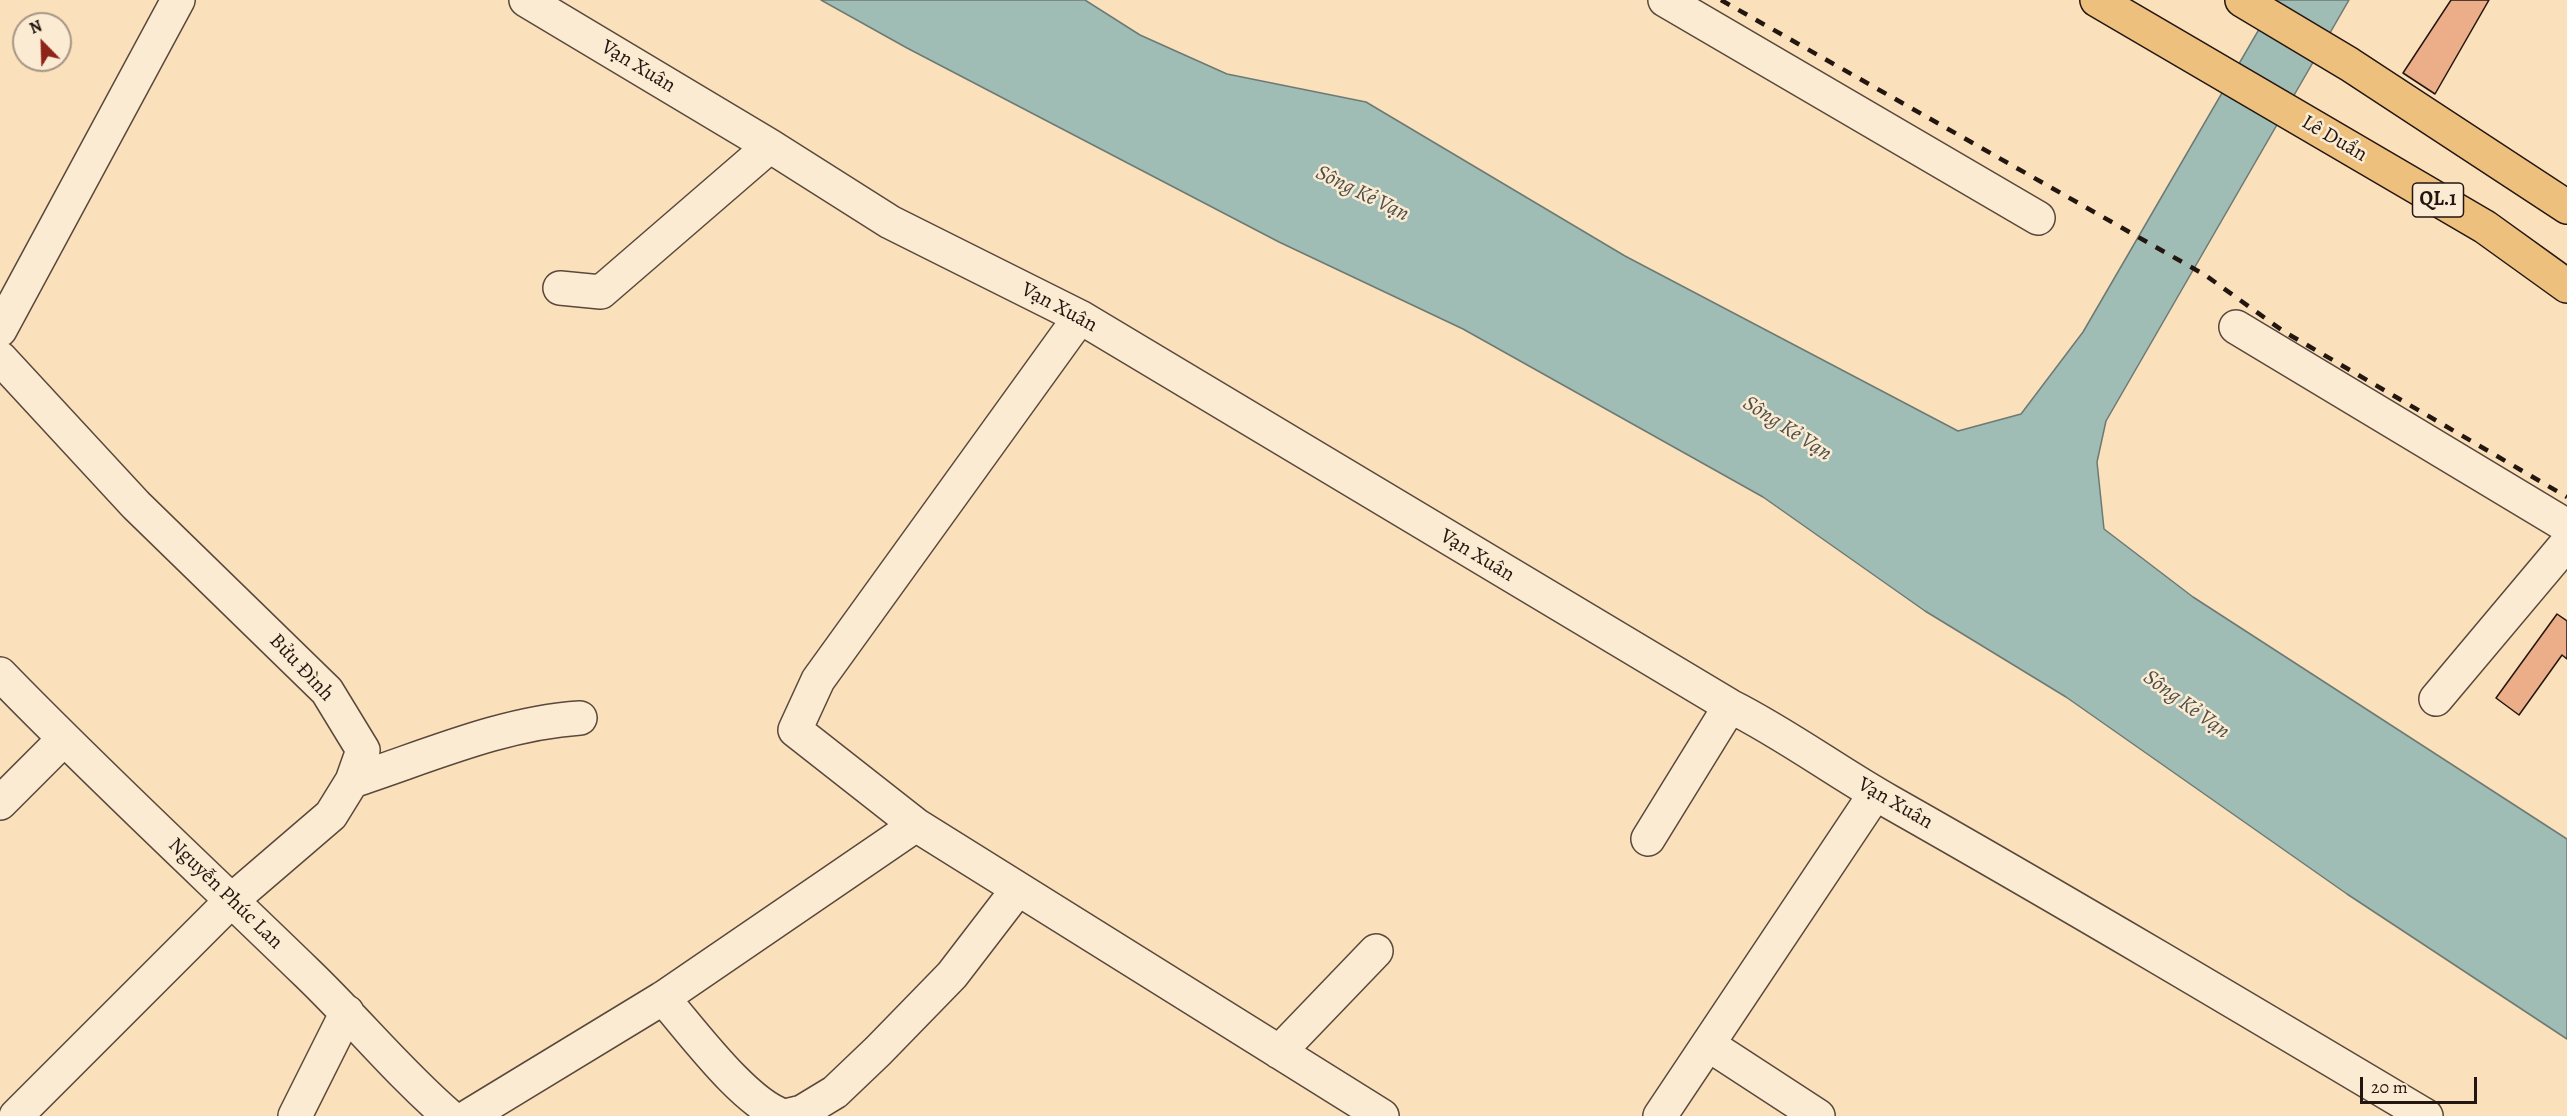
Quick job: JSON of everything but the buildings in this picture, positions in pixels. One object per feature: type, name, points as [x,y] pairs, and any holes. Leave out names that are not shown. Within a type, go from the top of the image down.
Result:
[{"type":"main road","name":"Lê Duẩn","points":[[2097,0],[2485,227],[2567,286]]},
{"type":"main road","points":[[2242,0],[2349,64],[2567,207]]},
{"type":"street","points":[[0,330],[178,0]]},
{"type":"street","name":"Vạn Xuân","points":[[526,0],[770,146],[890,222],[1080,317],[1730,706],[1772,727],[1875,794],[2059,898],[2426,1116]]},
{"type":"street","points":[[1665,0],[2038,218]]},
{"type":"street","points":[[560,288],[601,292],[770,146]]},
{"type":"street","points":[[1080,317],[818,680],[795,730],[916,825],[1382,1116]]},
{"type":"street","points":[[2235,327],[2567,526]]},
{"type":"street","name":"Bửu Đình","points":[[0,358],[136,505],[327,691],[363,750],[352,781],[331,815],[232,900],[16,1116]]},
{"type":"street","points":[[2436,699],[2567,543]]},
{"type":"street","name":"Nguyễn Phúc Lan","points":[[0,674],[64,739],[347,1012],[403,1074],[448,1116]]},
{"type":"street","points":[[1648,839],[1730,706]]},
{"type":"street","points":[[352,781],[515,728],[546,720],[580,718]]},
{"type":"street","points":[[0,802],[64,739]]},
{"type":"street","points":[[1659,1116],[1709,1045],[1875,794]]},
{"type":"street","points":[[469,1116],[663,998],[916,825]]},
{"type":"street","points":[[663,998],[752,1098],[772,1112],[784,1116],[802,1112],[835,1092],[952,975],[1018,889]]},
{"type":"street","points":[[1278,1052],[1376,951]]},
{"type":"street","points":[[295,1116],[347,1012]]},
{"type":"street","points":[[1709,1045],[1818,1116]]},
{"type":"water","name":"Sông Kẻ Vạn","points":[[821,0],[1085,0],[1140,35],[1227,74],[1366,102],[1625,256],[1958,431],[2021,414],[2083,332],[2276,0],[2349,0],[2106,421],[2097,462],[2104,529],[2193,597],[2567,839],[2567,1039],[2347,894],[2066,697],[1925,611],[1763,497],[1463,329],[1279,242],[907,48]]},
{"type":"railway","points":[[1721,0],[2205,275],[2283,331],[2567,497]]}]
